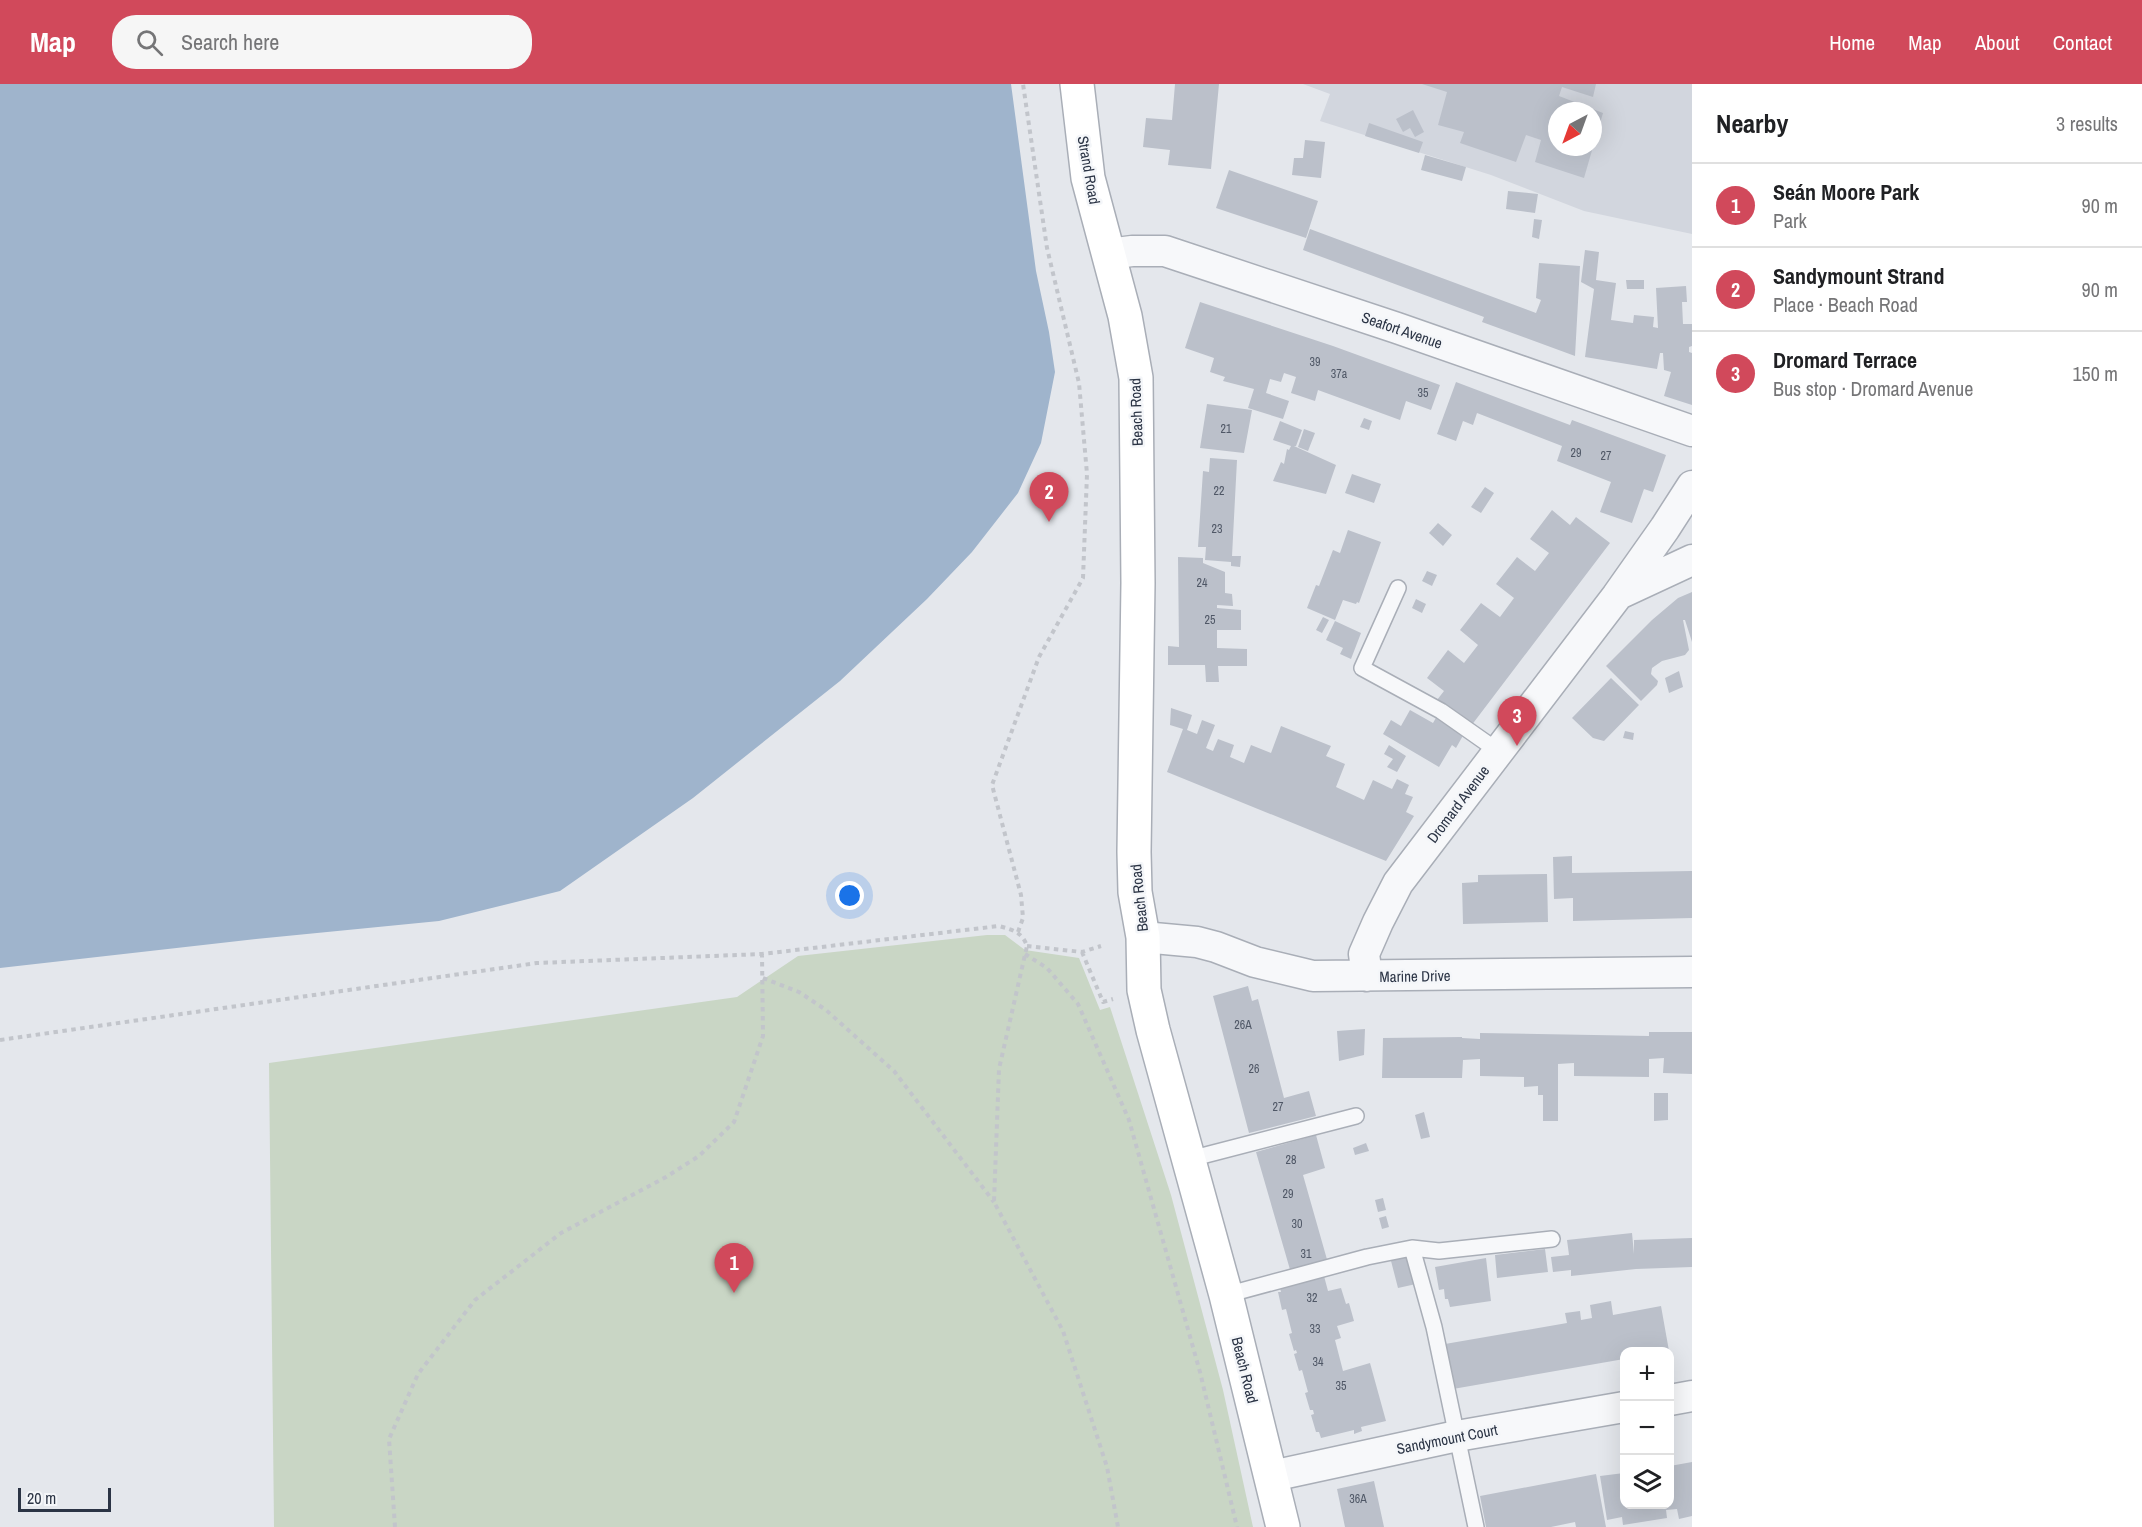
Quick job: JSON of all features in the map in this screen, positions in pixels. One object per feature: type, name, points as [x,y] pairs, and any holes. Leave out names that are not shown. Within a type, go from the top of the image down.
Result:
[{"type":"main road","name":"Strand Road","points":[[1077,84],[1088,178],[1108,254]]},
{"type":"main road","name":"Beach Road","points":[[1108,254],[1125,316],[1136,378],[1138,583],[1134,852],[1135,892],[1143,937],[1144,990],[1226,1295],[1272,1476],[1282,1527]]},
{"type":"street","name":"Seafort Avenue","points":[[1108,254],[1165,251],[1408,332],[1692,432]]},
{"type":"street","points":[[1617,596],[1692,486]]},
{"type":"street","name":"Dromard Avenue","points":[[1367,976],[1364,954],[1377,922],[1398,883],[1617,596],[1692,560]]},
{"type":"street","name":"Marine Drive","points":[[1143,937],[1197,942],[1255,962],[1313,976],[1692,972]]},
{"type":"street","points":[[1674,1399],[1692,1396]]},
{"type":"street","name":"Sandymount Court","points":[[1272,1476],[1457,1436],[1620,1408]]},
{"type":"lane","points":[[1398,588],[1362,668],[1441,711],[1498,751]]},
{"type":"lane","points":[[1190,1159],[1356,1116]]},
{"type":"lane","points":[[1226,1295],[1366,1257],[1412,1248],[1439,1251],[1552,1239]]},
{"type":"lane","points":[[1412,1248],[1434,1327],[1476,1527]]},
{"type":"path","points":[[1018,932],[1023,918],[1021,895],[992,785],[1039,657],[1083,578],[1087,474],[1079,383],[1047,248],[1023,84]]},
{"type":"path","points":[[0,1040],[537,963],[762,954],[999,926],[1018,932],[1027,946],[999,1069],[994,1202]]},
{"type":"path","points":[[1027,946],[1082,952],[1101,946]]},
{"type":"path","points":[[1082,952],[1103,1002],[1120,996]]},
{"type":"path","points":[[395,1527],[389,1439],[418,1374],[475,1300],[561,1233],[666,1177],[699,1156],[734,1122],[763,1036],[762,954]]},
{"type":"path","points":[[1025,954],[1047,968],[1078,1004],[1129,1120],[1200,1372],[1238,1527]]},
{"type":"path","points":[[762,978],[799,992],[826,1010],[894,1071],[994,1202],[1063,1331],[1107,1467],[1118,1527]]},
{"type":"shaded area","points":[[1303,84],[1692,84],[1692,234],[1584,211],[1491,175],[1320,121],[1330,94]]},
{"type":"green space","points":[[987,935],[1005,935],[1025,950],[1079,958],[1100,1010],[1110,1007],[1171,1195],[1223,1390],[1253,1527],[274,1527],[269,1063],[737,997],[798,956]]},
{"type":"water","points":[[0,84],[1011,84],[1036,271],[1055,372],[1041,443],[1018,493],[972,552],[927,599],[840,681],[693,798],[560,891],[439,921],[0,968]]},
{"type":"building","points":[[1175,84],[1219,84],[1211,169],[1168,165],[1170,150],[1143,147],[1146,118],[1172,120]]},
{"type":"building","points":[[1422,84],[1596,84],[1593,97],[1562,87],[1559,96],[1575,102],[1548,102],[1548,156],[1590,156],[1584,178],[1535,162],[1541,140],[1526,135],[1516,162],[1460,143],[1464,132],[1438,125],[1447,92]]},
{"type":"building","points":[[1413,110],[1424,132],[1415,137],[1410,128],[1403,132],[1396,119]]},
{"type":"building","points":[[1369,123],[1423,142],[1419,153],[1365,136]]},
{"type":"building","points":[[1305,140],[1325,142],[1321,178],[1292,175],[1294,158],[1303,158]]},
{"type":"building","points":[[1425,155],[1466,167],[1462,181],[1421,170]]},
{"type":"building","points":[[1229,170],[1318,201],[1306,238],[1216,208]]},
{"type":"building","points":[[1508,191],[1538,194],[1535,213],[1506,209]]},
{"type":"building","points":[[1534,219],[1542,220],[1539,239],[1532,237]]},
{"type":"building","points":[[1310,229],[1536,313],[1541,300],[1536,298],[1539,263],[1580,266],[1575,356],[1482,322],[1484,317],[1303,250]]},
{"type":"building","points":[[1585,250],[1599,252],[1596,280],[1616,283],[1611,320],[1633,323],[1634,315],[1654,317],[1653,327],[1658,328],[1656,288],[1686,286],[1687,302],[1682,302],[1683,324],[1692,324],[1692,346],[1689,347],[1689,352],[1692,353],[1692,405],[1664,396],[1671,372],[1664,370],[1663,353],[1660,353],[1657,369],[1585,357],[1594,289],[1581,282]]},
{"type":"building","points":[[1626,280],[1644,280],[1644,289],[1627,289]]},
{"type":"building","points":[[1200,302],[1333,346],[1440,385],[1431,410],[1406,401],[1400,420],[1318,390],[1315,401],[1291,393],[1296,377],[1284,373],[1281,382],[1270,379],[1266,393],[1289,401],[1283,419],[1248,408],[1254,389],[1223,381],[1225,377],[1210,372],[1214,358],[1185,348]]},
{"type":"building","points":[[1456,382],[1570,425],[1572,420],[1666,455],[1653,492],[1644,489],[1632,523],[1600,512],[1611,482],[1557,461],[1562,446],[1477,413],[1473,425],[1463,421],[1456,441],[1437,434]]},
{"type":"building","points":[[1207,404],[1252,410],[1244,453],[1200,448]]},
{"type":"building","points":[[1364,418],[1372,421],[1369,430],[1360,427]]},
{"type":"building","points":[[1280,421],[1302,430],[1294,446],[1336,465],[1326,494],[1273,481],[1281,462],[1284,464],[1287,449],[1289,450],[1291,446],[1273,440]]},
{"type":"building","points":[[1304,429],[1315,433],[1308,451],[1298,447]]},
{"type":"building","points":[[1210,458],[1237,460],[1232,556],[1241,556],[1240,567],[1231,566],[1231,562],[1205,560],[1206,547],[1198,547],[1203,471],[1209,472]]},
{"type":"building","points":[[1352,474],[1381,484],[1374,503],[1345,493]]},
{"type":"building","points":[[1485,487],[1494,493],[1481,513],[1471,507]]},
{"type":"building","points":[[1552,510],[1570,525],[1576,517],[1610,543],[1471,726],[1437,700],[1444,691],[1427,678],[1448,650],[1464,663],[1478,645],[1460,630],[1481,603],[1500,617],[1514,598],[1496,584],[1517,557],[1535,571],[1549,553],[1530,539]]},
{"type":"building","points":[[1438,523],[1452,535],[1443,546],[1429,533]]},
{"type":"building","points":[[1348,530],[1381,542],[1359,603],[1343,600],[1335,620],[1307,608],[1316,585],[1319,586],[1333,550],[1340,553]]},
{"type":"building","points":[[1178,557],[1203,558],[1203,563],[1225,572],[1225,593],[1232,594],[1233,606],[1217,605],[1217,608],[1241,610],[1241,630],[1217,630],[1217,648],[1247,649],[1247,666],[1218,666],[1219,682],[1206,682],[1205,665],[1168,665],[1168,646],[1179,647]]},
{"type":"building","points":[[1427,571],[1437,575],[1432,586],[1422,581]]},
{"type":"building","points":[[1692,592],[1692,642],[1685,620],[1683,620],[1689,650],[1685,655],[1662,661],[1652,668],[1651,674],[1658,681],[1657,685],[1641,701],[1606,666],[1652,620],[1678,598]]},
{"type":"building","points":[[1416,599],[1426,604],[1422,613],[1412,608]]},
{"type":"building","points":[[1323,617],[1329,620],[1322,633],[1316,630]]},
{"type":"building","points":[[1335,621],[1361,633],[1351,659],[1340,654],[1343,648],[1326,640]]},
{"type":"building","points":[[1679,671],[1683,687],[1669,693],[1665,678]]},
{"type":"building","points":[[1611,678],[1639,705],[1604,741],[1593,738],[1572,718]]},
{"type":"building","points":[[1171,708],[1192,715],[1187,730],[1197,734],[1202,720],[1215,725],[1206,748],[1213,751],[1218,739],[1234,745],[1230,757],[1244,763],[1251,745],[1271,753],[1281,726],[1331,746],[1326,756],[1345,764],[1336,787],[1364,800],[1373,780],[1392,789],[1397,779],[1409,785],[1405,794],[1413,797],[1406,812],[1414,816],[1386,861],[1167,772],[1183,729],[1170,725]]},
{"type":"building","points":[[1410,710],[1433,723],[1437,716],[1465,732],[1456,748],[1452,745],[1439,767],[1383,734],[1391,720],[1401,726]]},
{"type":"building","points":[[1625,731],[1634,733],[1633,740],[1623,738]]},
{"type":"building","points":[[1389,745],[1406,756],[1397,772],[1387,767],[1393,759],[1384,754]]},
{"type":"building","points":[[1572,856],[1572,873],[1692,871],[1692,918],[1573,921],[1573,898],[1554,899],[1553,857]]},
{"type":"building","points":[[1547,874],[1548,922],[1463,924],[1462,883],[1478,882],[1478,875]]},
{"type":"building","points":[[1248,986],[1252,1001],[1258,999],[1284,1098],[1309,1091],[1316,1116],[1249,1133],[1213,996]]},
{"type":"building","points":[[1365,1029],[1364,1055],[1339,1061],[1337,1031]]},
{"type":"building","points":[[1649,1032],[1692,1032],[1692,1074],[1663,1073],[1664,1058],[1649,1059],[1649,1077],[1574,1076],[1574,1063],[1558,1064],[1558,1121],[1543,1121],[1543,1095],[1538,1095],[1538,1086],[1524,1087],[1524,1077],[1480,1076],[1480,1059],[1463,1060],[1462,1078],[1382,1078],[1383,1038],[1462,1037],[1480,1039],[1480,1033],[1649,1036]]},
{"type":"building","points":[[1654,1093],[1668,1093],[1668,1120],[1654,1121]]},
{"type":"building","points":[[1424,1112],[1430,1137],[1421,1139],[1415,1115]]},
{"type":"building","points":[[1316,1135],[1325,1168],[1303,1175],[1328,1263],[1291,1273],[1256,1152]]},
{"type":"building","points":[[1366,1143],[1369,1151],[1355,1155],[1353,1148]]},
{"type":"building","points":[[1383,1198],[1386,1210],[1378,1212],[1375,1200]]},
{"type":"building","points":[[1386,1216],[1389,1227],[1382,1229],[1379,1218]]},
{"type":"building","points":[[1632,1233],[1634,1254],[1634,1240],[1692,1238],[1692,1267],[1636,1269],[1571,1276],[1571,1270],[1553,1272],[1551,1257],[1569,1255],[1567,1240]]},
{"type":"building","points":[[1545,1249],[1548,1272],[1497,1278],[1495,1255]]},
{"type":"building","points":[[1409,1253],[1416,1284],[1398,1288],[1390,1257]]},
{"type":"building","points":[[1486,1258],[1491,1301],[1450,1307],[1448,1299],[1445,1299],[1444,1289],[1439,1290],[1435,1267]]},
{"type":"building","points":[[1324,1276],[1328,1291],[1341,1288],[1346,1304],[1349,1303],[1354,1321],[1337,1326],[1341,1338],[1335,1340],[1343,1371],[1370,1363],[1386,1421],[1361,1427],[1362,1431],[1354,1434],[1354,1430],[1321,1438],[1319,1432],[1316,1432],[1311,1415],[1314,1414],[1313,1410],[1310,1410],[1305,1393],[1308,1392],[1302,1370],[1299,1371],[1294,1354],[1297,1353],[1296,1350],[1294,1351],[1289,1334],[1292,1333],[1286,1309],[1282,1310],[1278,1292],[1281,1292],[1280,1288]]},
{"type":"building","points":[[1611,1301],[1613,1315],[1661,1306],[1668,1347],[1620,1347],[1620,1360],[1453,1389],[1445,1344],[1567,1323],[1565,1313],[1580,1311],[1581,1320],[1592,1318],[1590,1305]]},
{"type":"building","points":[[1692,1462],[1692,1516],[1679,1519],[1677,1509],[1666,1510],[1667,1518],[1623,1525],[1622,1517],[1607,1520],[1600,1476],[1620,1474],[1620,1509],[1674,1509],[1674,1465]]},
{"type":"building","points":[[1596,1474],[1606,1527],[1576,1527],[1575,1522],[1551,1527],[1486,1527],[1480,1496]]},
{"type":"building","points":[[1374,1481],[1384,1527],[1345,1527],[1337,1489]]},
{"type":"place","name":"Sandymount Strand","points":[[1049,522]]},
{"type":"place","name":"Dromard Terrace","points":[[1517,746]]},
{"type":"place","name":"Seán Moore Park","points":[[734,1293]]}]
